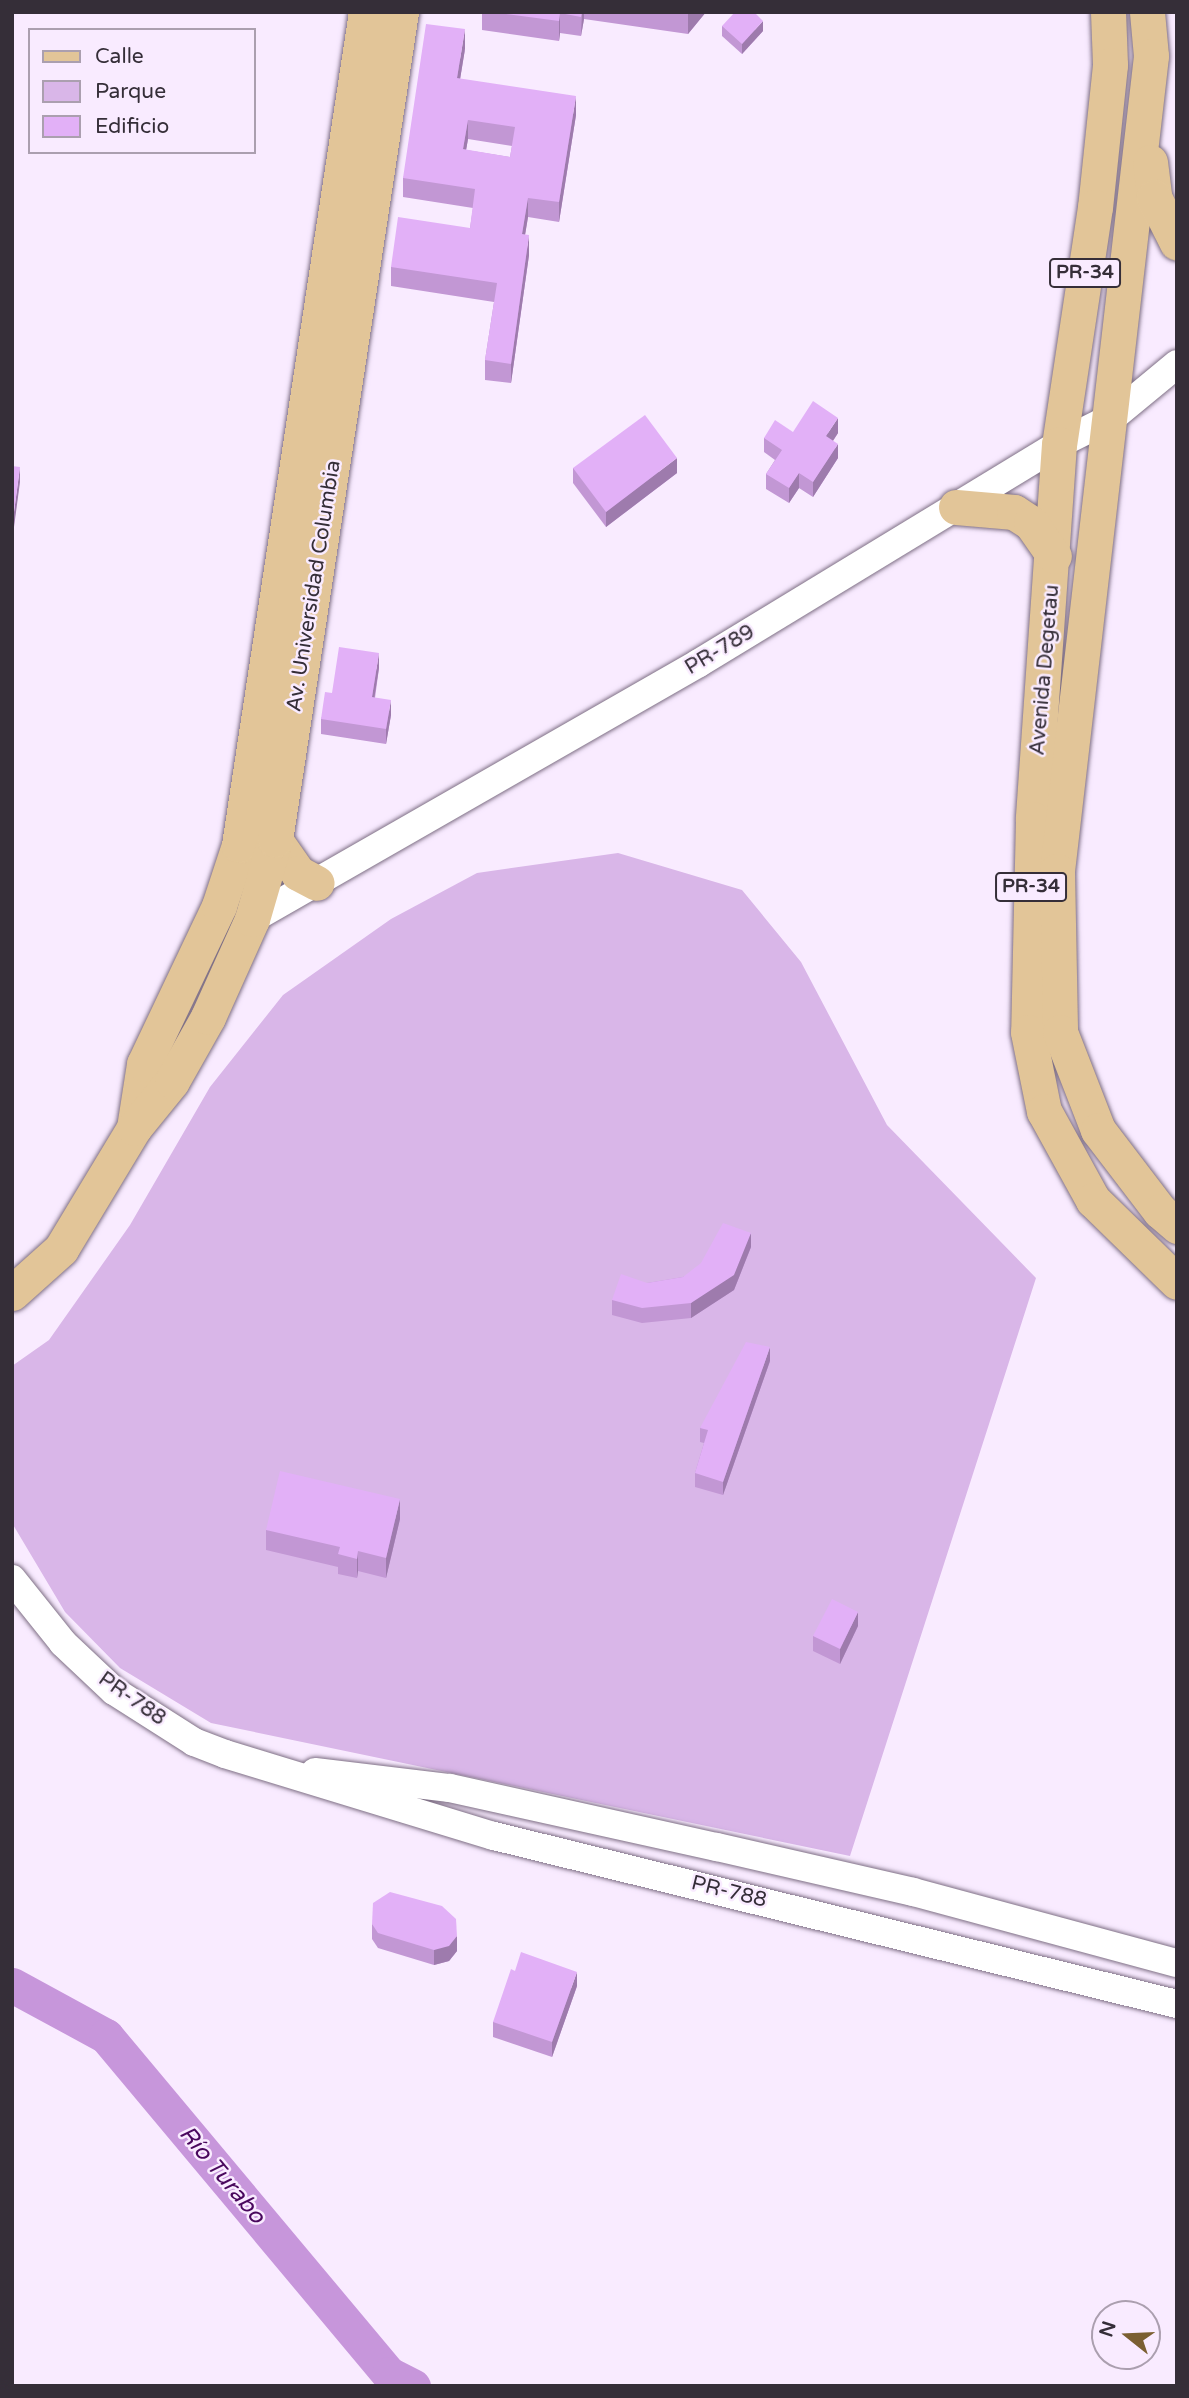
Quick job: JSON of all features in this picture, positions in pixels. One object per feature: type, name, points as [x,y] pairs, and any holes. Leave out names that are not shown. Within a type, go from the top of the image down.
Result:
[{"type":"main road","name":"Av. Universidad Columbia","points":[[134,1128],[144,1064],[219,906],[239,845],[366,12]]},
{"type":"main road","name":"Av. Universidad Columbia","points":[[12,1293],[61,1249],[134,1128],[172,1081],[208,1017],[252,919],[275,840],[401,12]]},
{"type":"main road","name":"Avenida Degetau","points":[[1108,12],[1110,65],[1095,206],[1059,444],[1055,556],[1032,819],[1028,1032],[1044,1111],[1093,1200],[1177,1282]]},
{"type":"main road","name":"Avenida Degetau","points":[[1147,12],[1151,56],[1113,417],[1057,871],[1060,1032],[1098,1130],[1177,1226]]},
{"type":"main road","points":[[1144,103],[1154,197],[1177,243]]},
{"type":"main road","points":[[310,378],[345,383]]},
{"type":"main road","points":[[956,507],[1014,512],[1031,523],[1055,556]]},
{"type":"main road","points":[[163,1026],[190,998],[222,941],[252,919],[246,876],[272,709],[268,651]]},
{"type":"main road","points":[[275,840],[298,873],[317,883]]},
{"type":"street","name":"PR-789","points":[[252,919],[699,663],[1059,444],[1113,417],[1177,364]]},
{"type":"street","name":"PR-788","points":[[12,1579],[63,1643],[114,1691],[194,1742],[284,1770],[366,1801],[1177,2004]]},
{"type":"street","name":"PR-788","points":[[284,1770],[373,1776],[450,1788],[755,1856],[1177,1963]]},
{"type":"street","points":[[707,1887],[717,1847]]},
{"type":"street","points":[[745,1896],[755,1856]]},
{"type":"green space","points":[[618,853],[742,890],[801,962],[887,1125],[1036,1278],[850,1856],[211,1723],[120,1668],[65,1612],[12,1523],[12,1366],[49,1340],[130,1225],[210,1087],[283,995],[391,919],[477,873]]},
{"type":"building","points":[[491,12],[582,12],[581,17],[560,13],[559,21]]},
{"type":"building","points":[[735,12],[754,12],[763,21],[742,44],[722,26]]},
{"type":"building","points":[[426,24],[465,29],[457,78],[576,96],[559,202],[528,198],[522,234],[529,235],[511,364],[485,360],[497,283],[391,267],[398,217],[470,228],[475,189],[403,178]],"holes":[[[468,120],[515,127],[510,157],[463,149]]]},
{"type":"building","points":[[813,401],[838,418],[826,436],[838,444],[813,482],[799,473],[789,488],[766,474],[782,450],[764,438],[775,420],[793,432]]},
{"type":"building","points":[[645,415],[677,458],[606,512],[573,468]]},
{"type":"building","points":[[12,466],[20,467],[12,527]]},
{"type":"building","points":[[339,647],[379,653],[372,697],[391,700],[386,729],[321,719],[325,692],[332,693]]},
{"type":"building","points":[[723,1223],[751,1233],[734,1275],[691,1303],[642,1308],[612,1300],[621,1274],[647,1283],[683,1277],[701,1263]]},
{"type":"building","points":[[746,1342],[770,1347],[723,1482],[695,1473],[708,1430],[700,1428]]},
{"type":"building","points":[[280,1471],[400,1499],[386,1558],[358,1551],[357,1559],[338,1554],[340,1547],[266,1530]]},
{"type":"building","points":[[832,1599],[858,1612],[840,1649],[813,1636]]},
{"type":"building","points":[[390,1892],[442,1906],[456,1919],[457,1936],[449,1946],[434,1950],[378,1933],[372,1924],[373,1903]]},
{"type":"building","points":[[521,1952],[577,1972],[552,2042],[493,2022],[511,1969],[515,1971]]},
{"type":"waterway","name":"Río Turabo","points":[[12,1985],[106,2036],[389,2374],[413,2386]]}]
